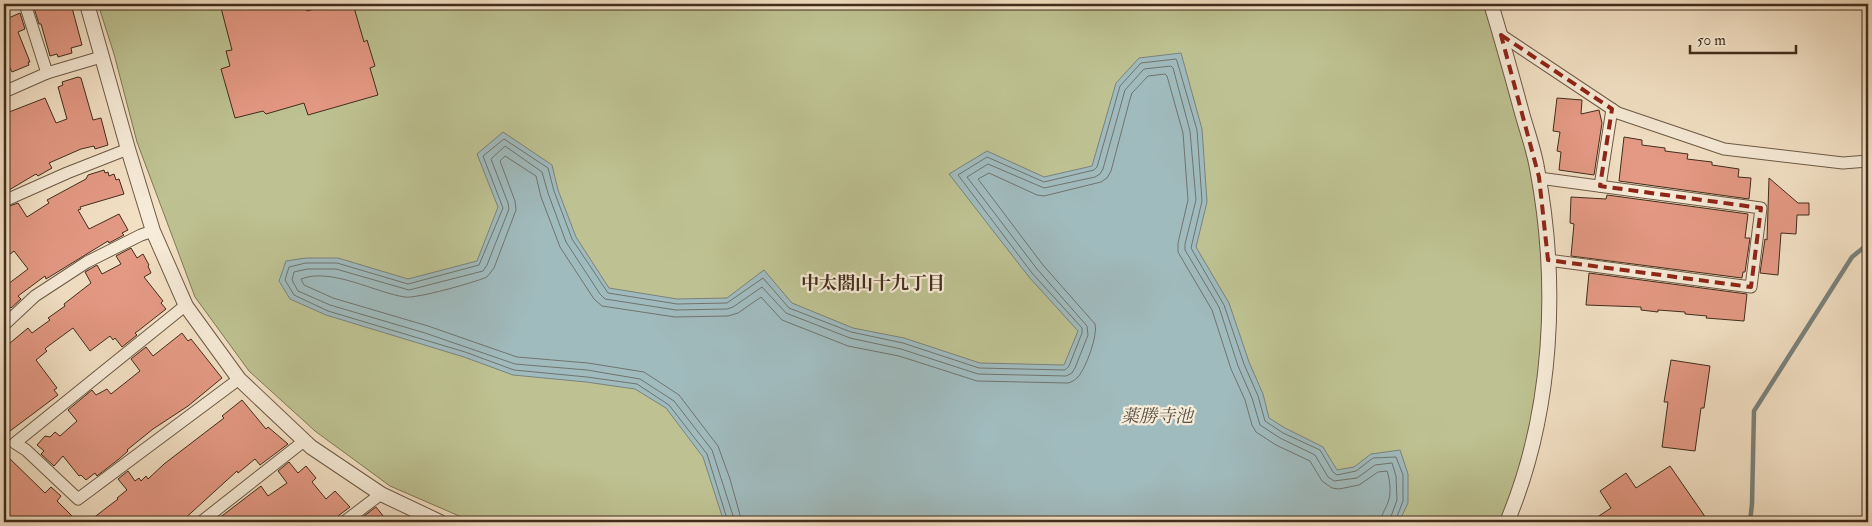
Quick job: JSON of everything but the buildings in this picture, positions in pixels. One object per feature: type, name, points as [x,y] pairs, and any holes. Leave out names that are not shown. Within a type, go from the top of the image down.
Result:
[{"type":"street","points":[[25,4],[47,73]]},
{"type":"street","points":[[87,4],[128,149],[154,231],[186,304],[238,379],[304,441],[381,494],[440,522]]},
{"type":"street","points":[[1491,4],[1537,167],[1546,232],[1550,301],[1546,360],[1536,432],[1507,522]]},
{"type":"street","points":[[1501,35],[1618,113],[1724,149],[1843,163],[1868,161]]},
{"type":"street","points":[[4,92],[47,73],[101,57]]},
{"type":"street","points":[[1600,186],[1612,109]]},
{"type":"street","points":[[4,201],[66,173],[128,149]]},
{"type":"street","points":[[1539,178],[1761,208],[1751,287],[1548,260]]},
{"type":"street","points":[[4,325],[36,296],[87,262],[141,235],[154,231]]},
{"type":"street","points":[[186,304],[15,443],[26,450],[78,499],[238,379]]},
{"type":"street","points":[[200,522],[304,441]]},
{"type":"street","points":[[344,522],[381,494]]},
{"type":"highlighted area","points":[[1501,35],[1612,109],[1600,186],[1761,208],[1751,287],[1548,260],[1539,177]]},
{"type":"green space","points":[[98,4],[1490,4],[1535,162],[1547,296],[1535,425],[1501,522],[473,522],[390,486],[315,431],[249,371],[195,297],[137,142],[114,54]]},
{"type":"water","name":"薬勝寺池","points":[[1181,53],[1202,129],[1207,202],[1196,247],[1229,303],[1249,362],[1263,394],[1269,418],[1323,447],[1337,470],[1354,467],[1371,454],[1400,450],[1408,474],[1408,503],[1399,522],[724,522],[703,457],[666,408],[635,389],[513,375],[464,357],[326,315],[290,299],[279,281],[286,261],[306,258],[338,258],[408,279],[477,261],[498,207],[477,154],[503,132],[552,165],[558,190],[576,237],[609,288],[677,299],[727,298],[764,270],[792,303],[853,328],[904,338],[980,363],[1064,365],[1078,331],[1029,277],[949,174],[987,151],[1044,177],[1092,166],[1116,83],[1139,58]]},
{"type":"waterway","points":[[1750,522],[1754,411],[1852,257],[1868,244]]},
{"type":"district","name":"中太閤山十九丁目","points":[[873,283]]}]
